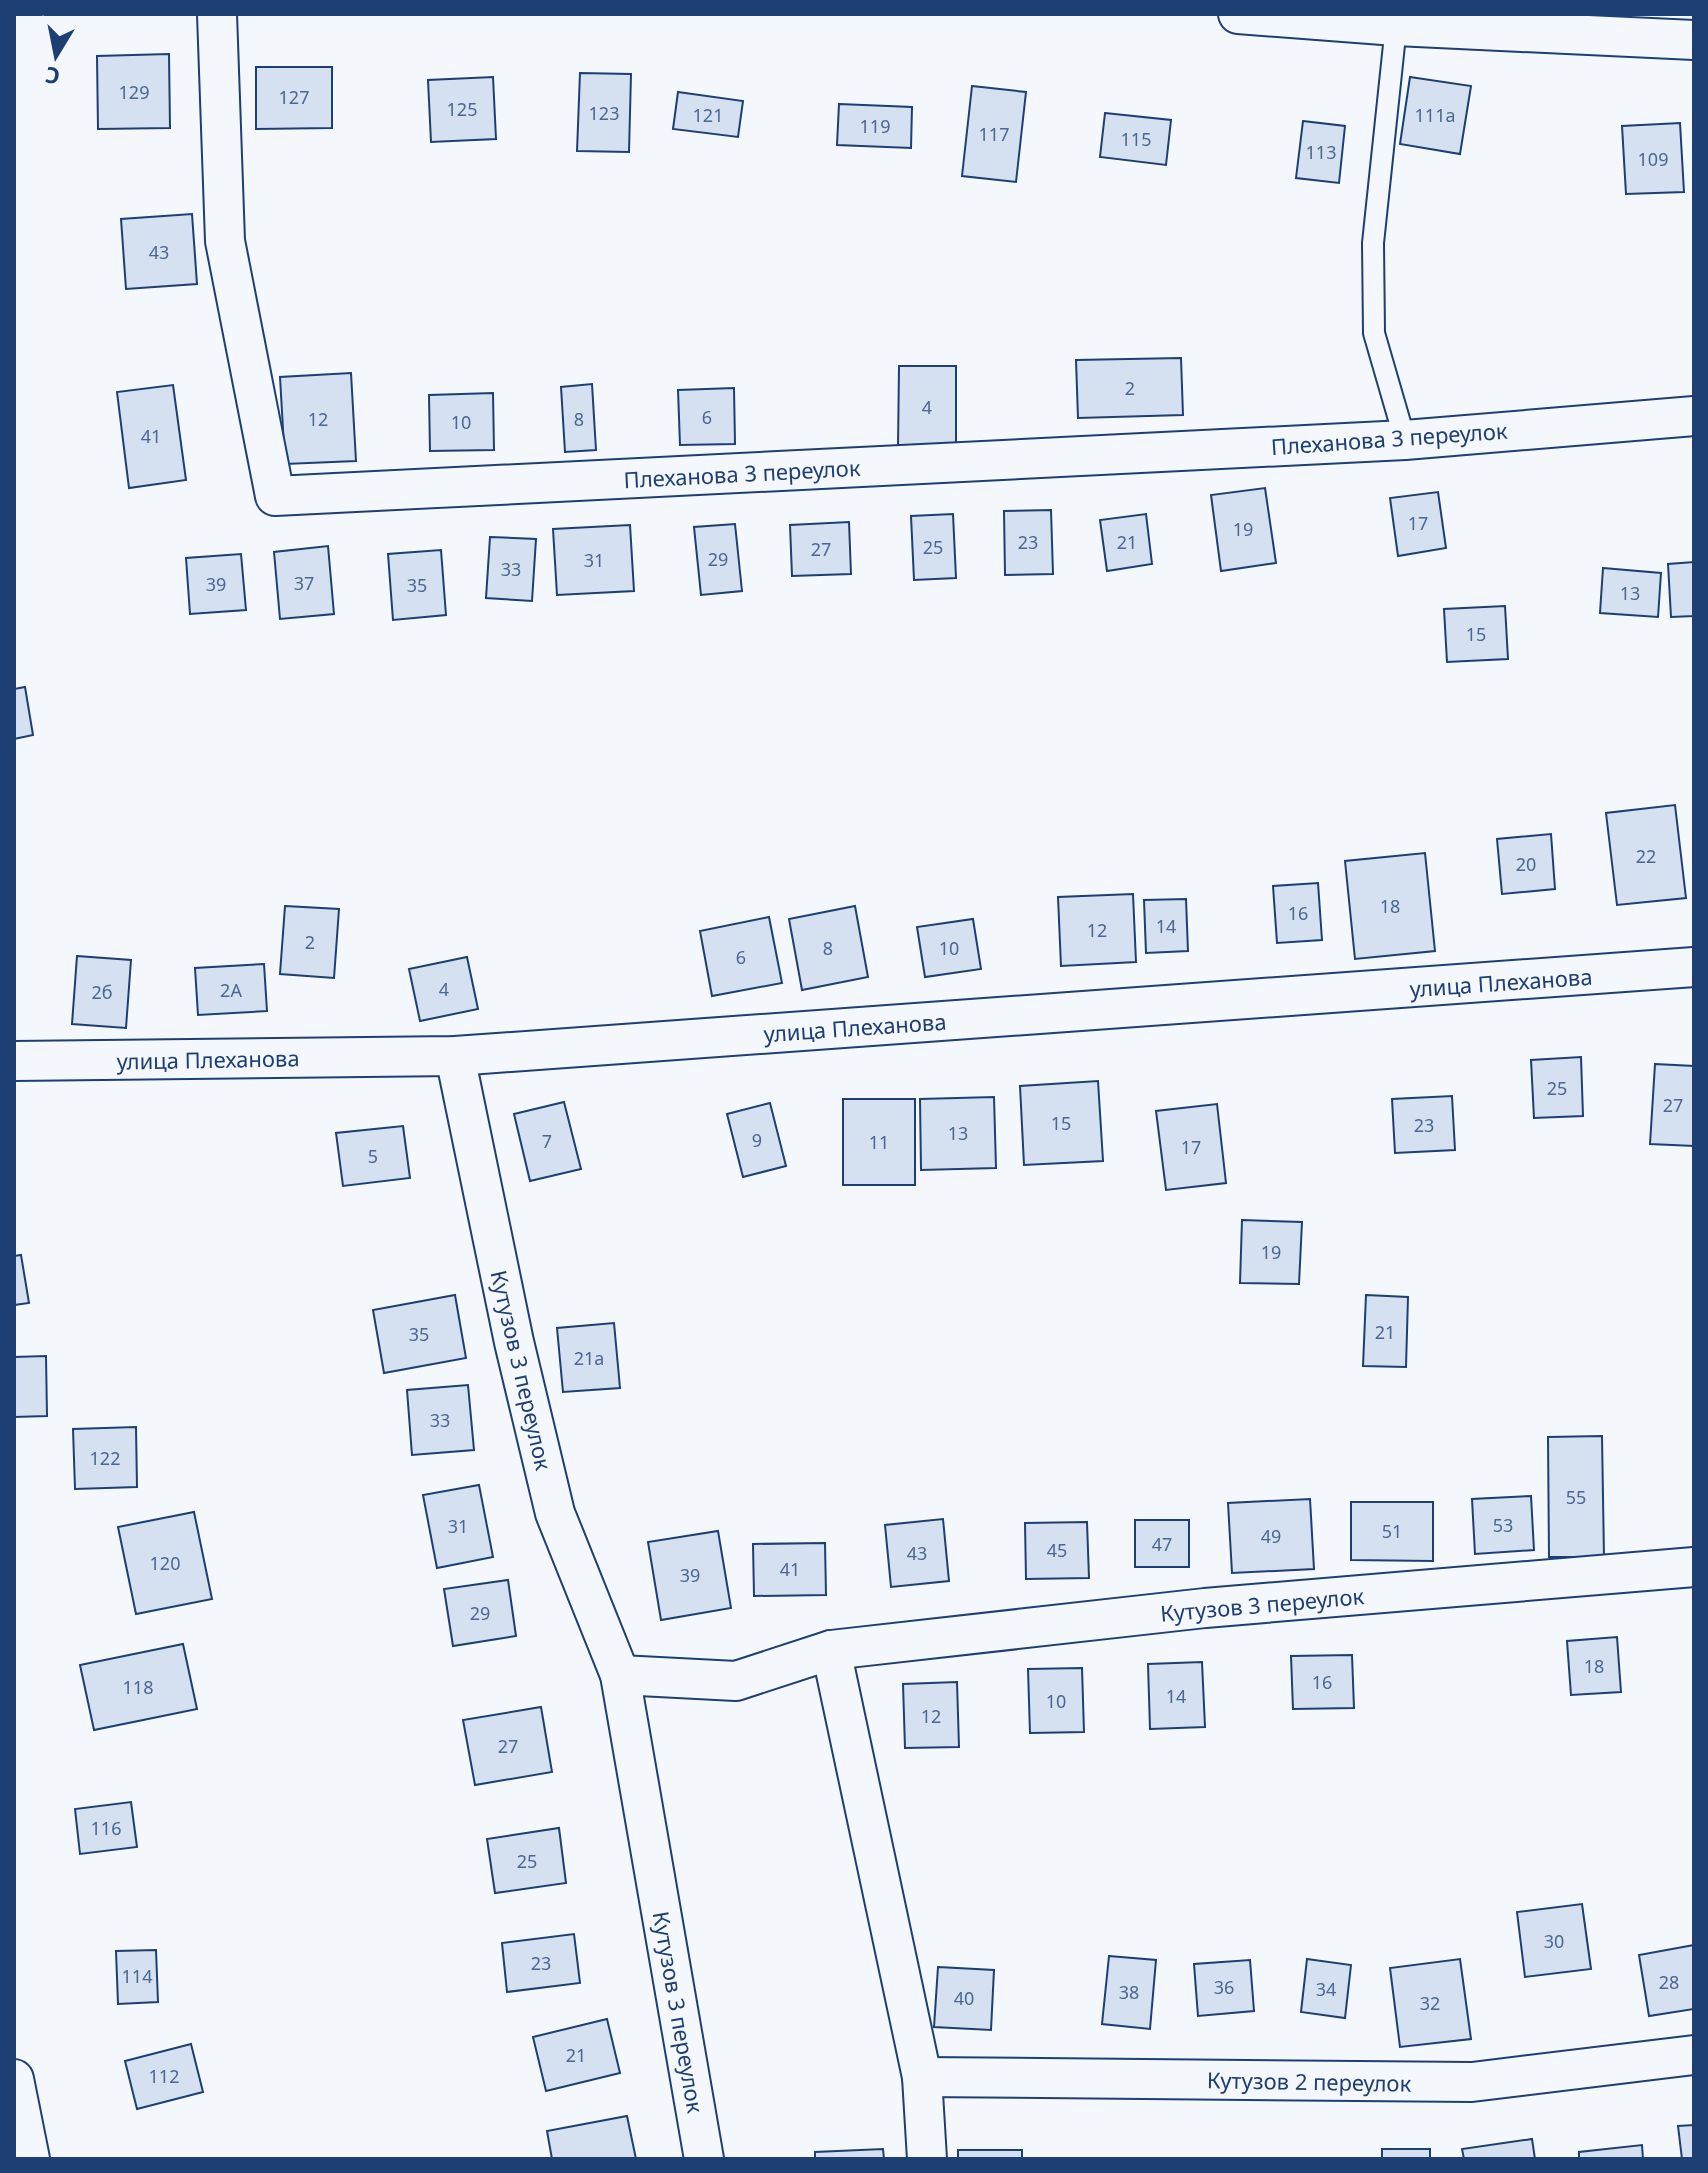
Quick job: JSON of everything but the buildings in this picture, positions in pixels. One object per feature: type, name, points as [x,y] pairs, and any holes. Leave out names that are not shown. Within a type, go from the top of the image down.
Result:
[{"type":"street","name":"Плеханова 3 переулок","points":[[217,14],[225,241],[275,496],[1405,440],[1694,416]]},
{"type":"street","points":[[1238,14],[1396,26],[1694,40]]},
{"type":"street","name":"улица Плеханова","points":[[14,1061],[455,1056],[1694,967]]},
{"type":"street","name":"Кутузов 3 переулок","points":[[455,1056],[514,1342],[555,1513],[620,1675],[704,2159]]},
{"type":"street","name":"Кутузов 3 переулок","points":[[620,1675],[736,1681],[831,1650],[1205,1608],[1694,1567]]},
{"type":"street","points":[[831,1650],[922,2077],[927,2159]]},
{"type":"street","name":"Кутузов 2 переулок","points":[[922,2077],[1472,2082],[1694,2055]]},
{"type":"street","points":[[14,2079],[30,2159]]},
{"type":"lane","points":[[1396,26],[1373,243],[1374,333],[1405,440]]}]
